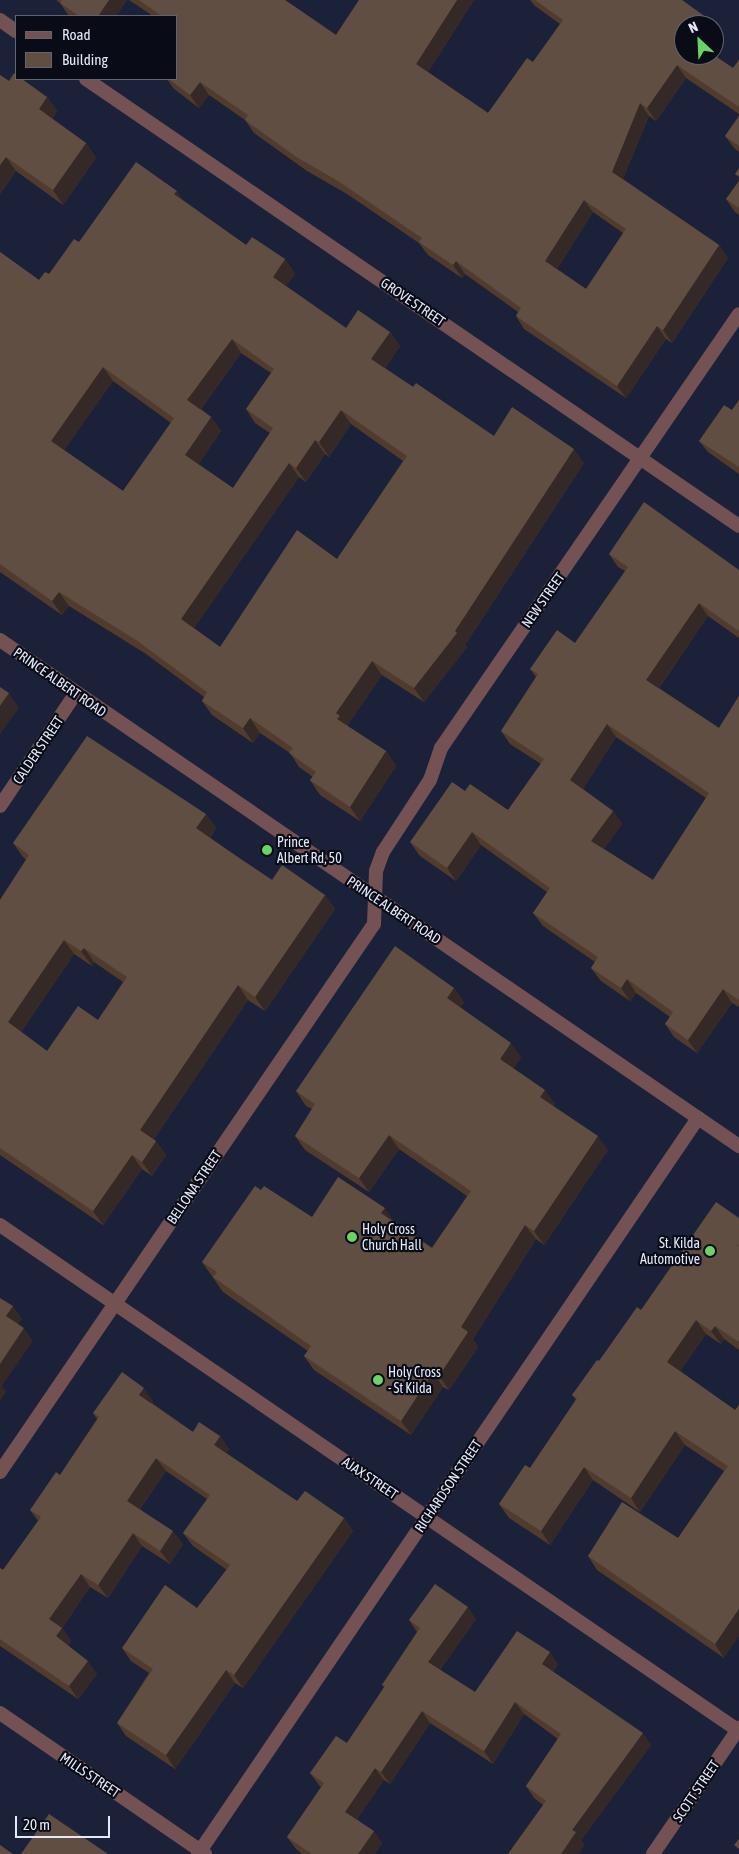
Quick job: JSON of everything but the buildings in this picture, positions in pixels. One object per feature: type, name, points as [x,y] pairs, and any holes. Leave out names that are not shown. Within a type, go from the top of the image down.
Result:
[{"type":"street","points":[[0,20],[15,30]]},
{"type":"street","name":"GROVE STREET","points":[[87,80],[739,526]]},
{"type":"street","name":"NEW STREET","points":[[375,897],[376,871],[383,852],[430,780],[441,748],[739,314]]},
{"type":"street","name":"PRINCE ALBERT ROAD","points":[[0,640],[739,1146]]},
{"type":"street","name":"CALDER STREET","points":[[0,806],[76,693]]},
{"type":"street","name":"BELLONA STREET","points":[[0,1472],[374,924],[375,897]]},
{"type":"street","name":"RICHARDSON STREET","points":[[202,1853],[698,1118]]},
{"type":"street","name":"AJAX STREET","points":[[0,1225],[739,1730]]},
{"type":"street","name":"MILLS STREET","points":[[0,1713],[202,1853]]},
{"type":"street","name":"SCOTT STREET","points":[[653,1854],[739,1730]]},
{"type":"place","name":"Prince Albert Rd, 50","points":[[267,850]]},
{"type":"place","name":"Holy Cross Church Hall","points":[[352,1237]]},
{"type":"place","name":"St. Kilda Automotive","points":[[710,1251]]},
{"type":"place","name":"Holy Cross - St Kilda","points":[[378,1380]]}]
